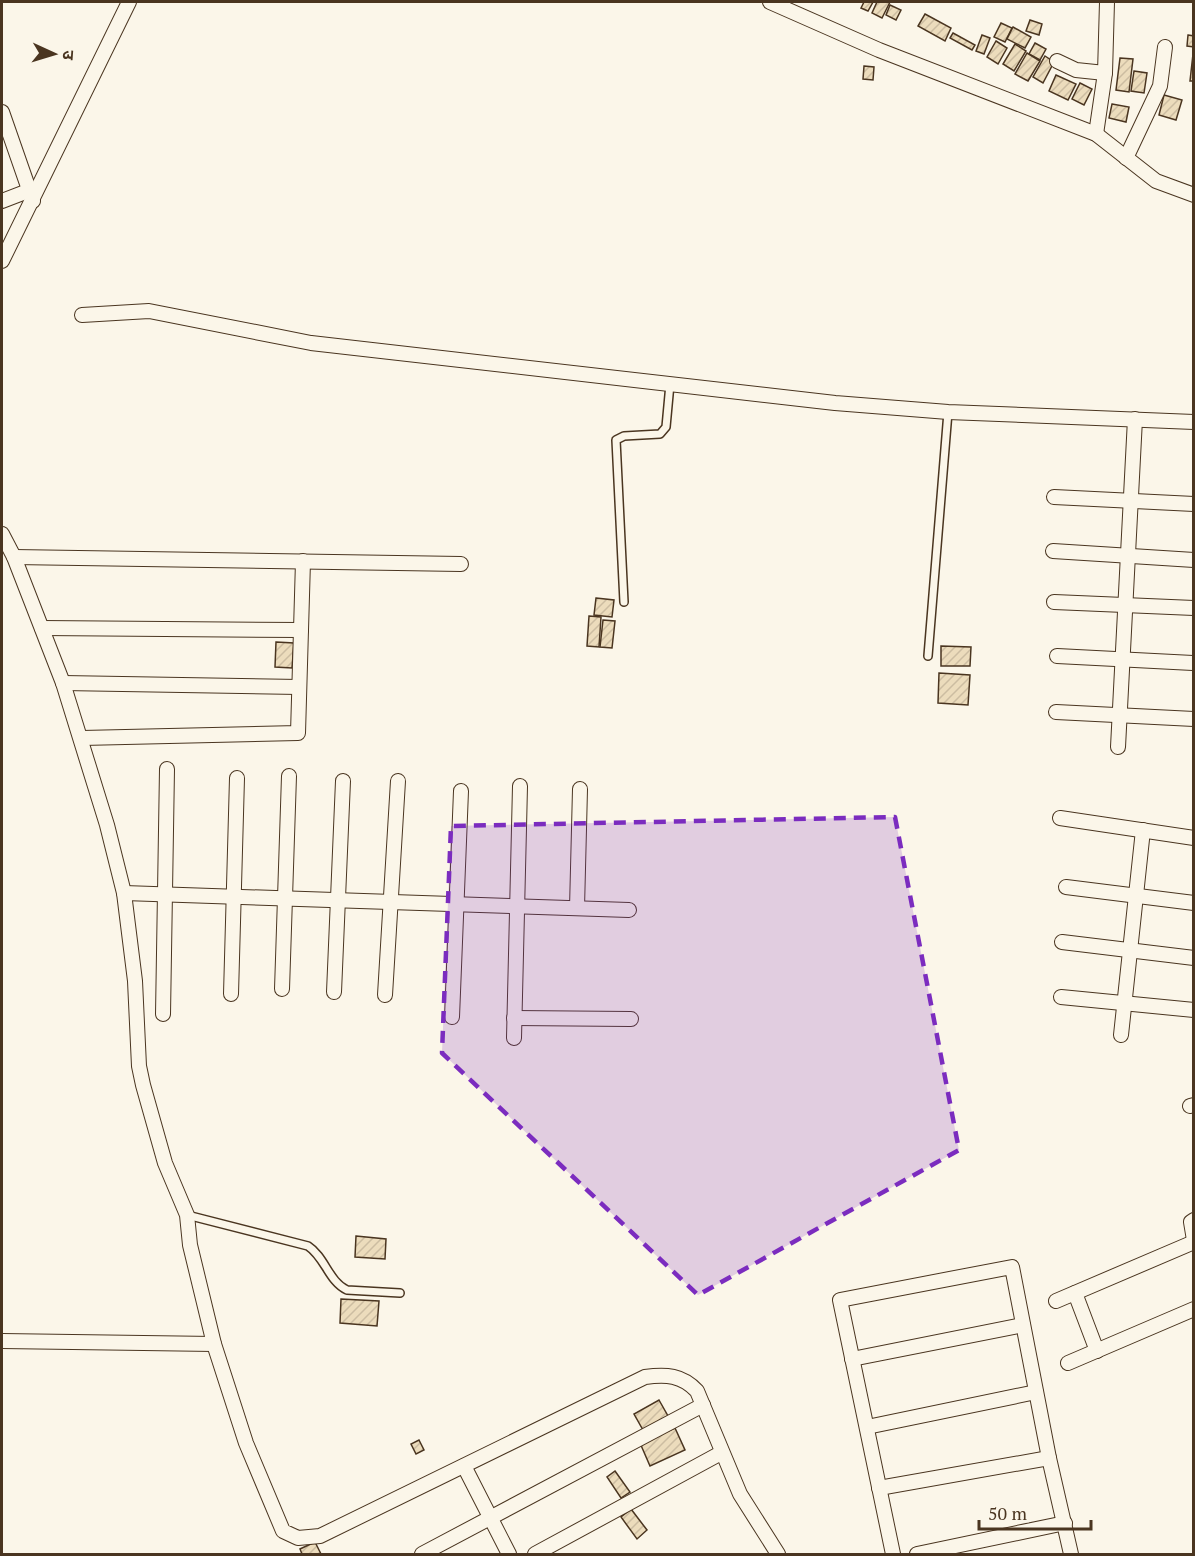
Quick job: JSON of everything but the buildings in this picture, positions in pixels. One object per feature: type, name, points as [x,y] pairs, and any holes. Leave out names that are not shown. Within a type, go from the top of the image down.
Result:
[{"type":"street","points":[[2,261],[30,196],[129,2]]},
{"type":"street","points":[[770,2],[879,50],[1096,134],[1156,181],[1194,195]]},
{"type":"street","points":[[1096,134],[1105,73],[1107,2]]},
{"type":"street","points":[[1126,159],[1160,86],[1165,47]]},
{"type":"street","points":[[1057,61],[1076,70],[1105,73]]},
{"type":"street","points":[[2,112],[6,142],[30,196]]},
{"type":"street","points":[[2,201],[30,196]]},
{"type":"street","points":[[82,315],[149,311],[311,343],[835,403],[948,412],[1194,422]]},
{"type":"street","points":[[1118,747],[1135,418]]},
{"type":"street","points":[[1054,497],[1194,504]]},
{"type":"street","points":[[2,534],[14,557],[42,628],[82,738],[124,893],[136,991],[139,1066],[165,1163],[188,1215],[190,1245],[214,1344],[246,1443],[278,1524],[290,1536],[309,1538],[320,1536],[645,1377],[661,1375],[688,1382],[697,1391],[721,1453],[748,1509],[778,1554]]},
{"type":"street","points":[[1053,551],[1194,560]]},
{"type":"street","points":[[14,557],[461,564]]},
{"type":"street","points":[[82,738],[298,734],[303,561]]},
{"type":"street","points":[[1054,602],[1194,608]]},
{"type":"street","points":[[42,628],[301,630]]},
{"type":"street","points":[[1057,656],[1193,663]]},
{"type":"street","points":[[63,683],[299,687]]},
{"type":"street","points":[[1056,712],[1194,718]]},
{"type":"street","points":[[163,1014],[167,769]]},
{"type":"street","points":[[282,989],[289,776]]},
{"type":"street","points":[[231,994],[237,778]]},
{"type":"street","points":[[334,992],[343,781]]},
{"type":"street","points":[[385,995],[398,781]]},
{"type":"street","points":[[514,1038],[520,786]]},
{"type":"street","points":[[577,908],[580,789]]},
{"type":"street","points":[[452,1017],[461,791]]},
{"type":"street","points":[[1060,818],[1194,838]]},
{"type":"street","points":[[1121,1035],[1143,830]]},
{"type":"street","points":[[1066,887],[1194,903]]},
{"type":"street","points":[[124,893],[629,910]]},
{"type":"street","points":[[1062,942],[1194,958]]},
{"type":"street","points":[[1061,997],[1194,1010]]},
{"type":"street","points":[[514,1018],[631,1019]]},
{"type":"street","points":[[1056,1301],[1194,1241],[1191,1222],[1194,1220]]},
{"type":"street","points":[[893,1554],[840,1300],[1012,1268],[1049,1458],[1071,1554]]},
{"type":"street","points":[[1075,1293],[1097,1351]]},
{"type":"street","points":[[1068,1363],[1194,1309]]},
{"type":"street","points":[[852,1359],[1023,1325]]},
{"type":"street","points":[[2,1341],[214,1344]]},
{"type":"street","points":[[867,1427],[1036,1392]]},
{"type":"street","points":[[422,1554],[703,1405]]},
{"type":"street","points":[[535,1554],[721,1453]]},
{"type":"street","points":[[879,1488],[1049,1458]]},
{"type":"street","points":[[464,1466],[509,1554]]},
{"type":"street","points":[[917,1554],[1065,1523]]},
{"type":"lane","points":[[624,602],[616,440],[624,436],[660,434],[666,427],[670,384]]},
{"type":"lane","points":[[928,656],[948,412]]},
{"type":"lane","points":[[188,1215],[308,1246],[315,1251],[340,1287],[347,1290],[400,1293]]},
{"type":"highlighted area","points":[[895,817],[959,1150],[698,1295],[442,1053],[451,826]]}]
